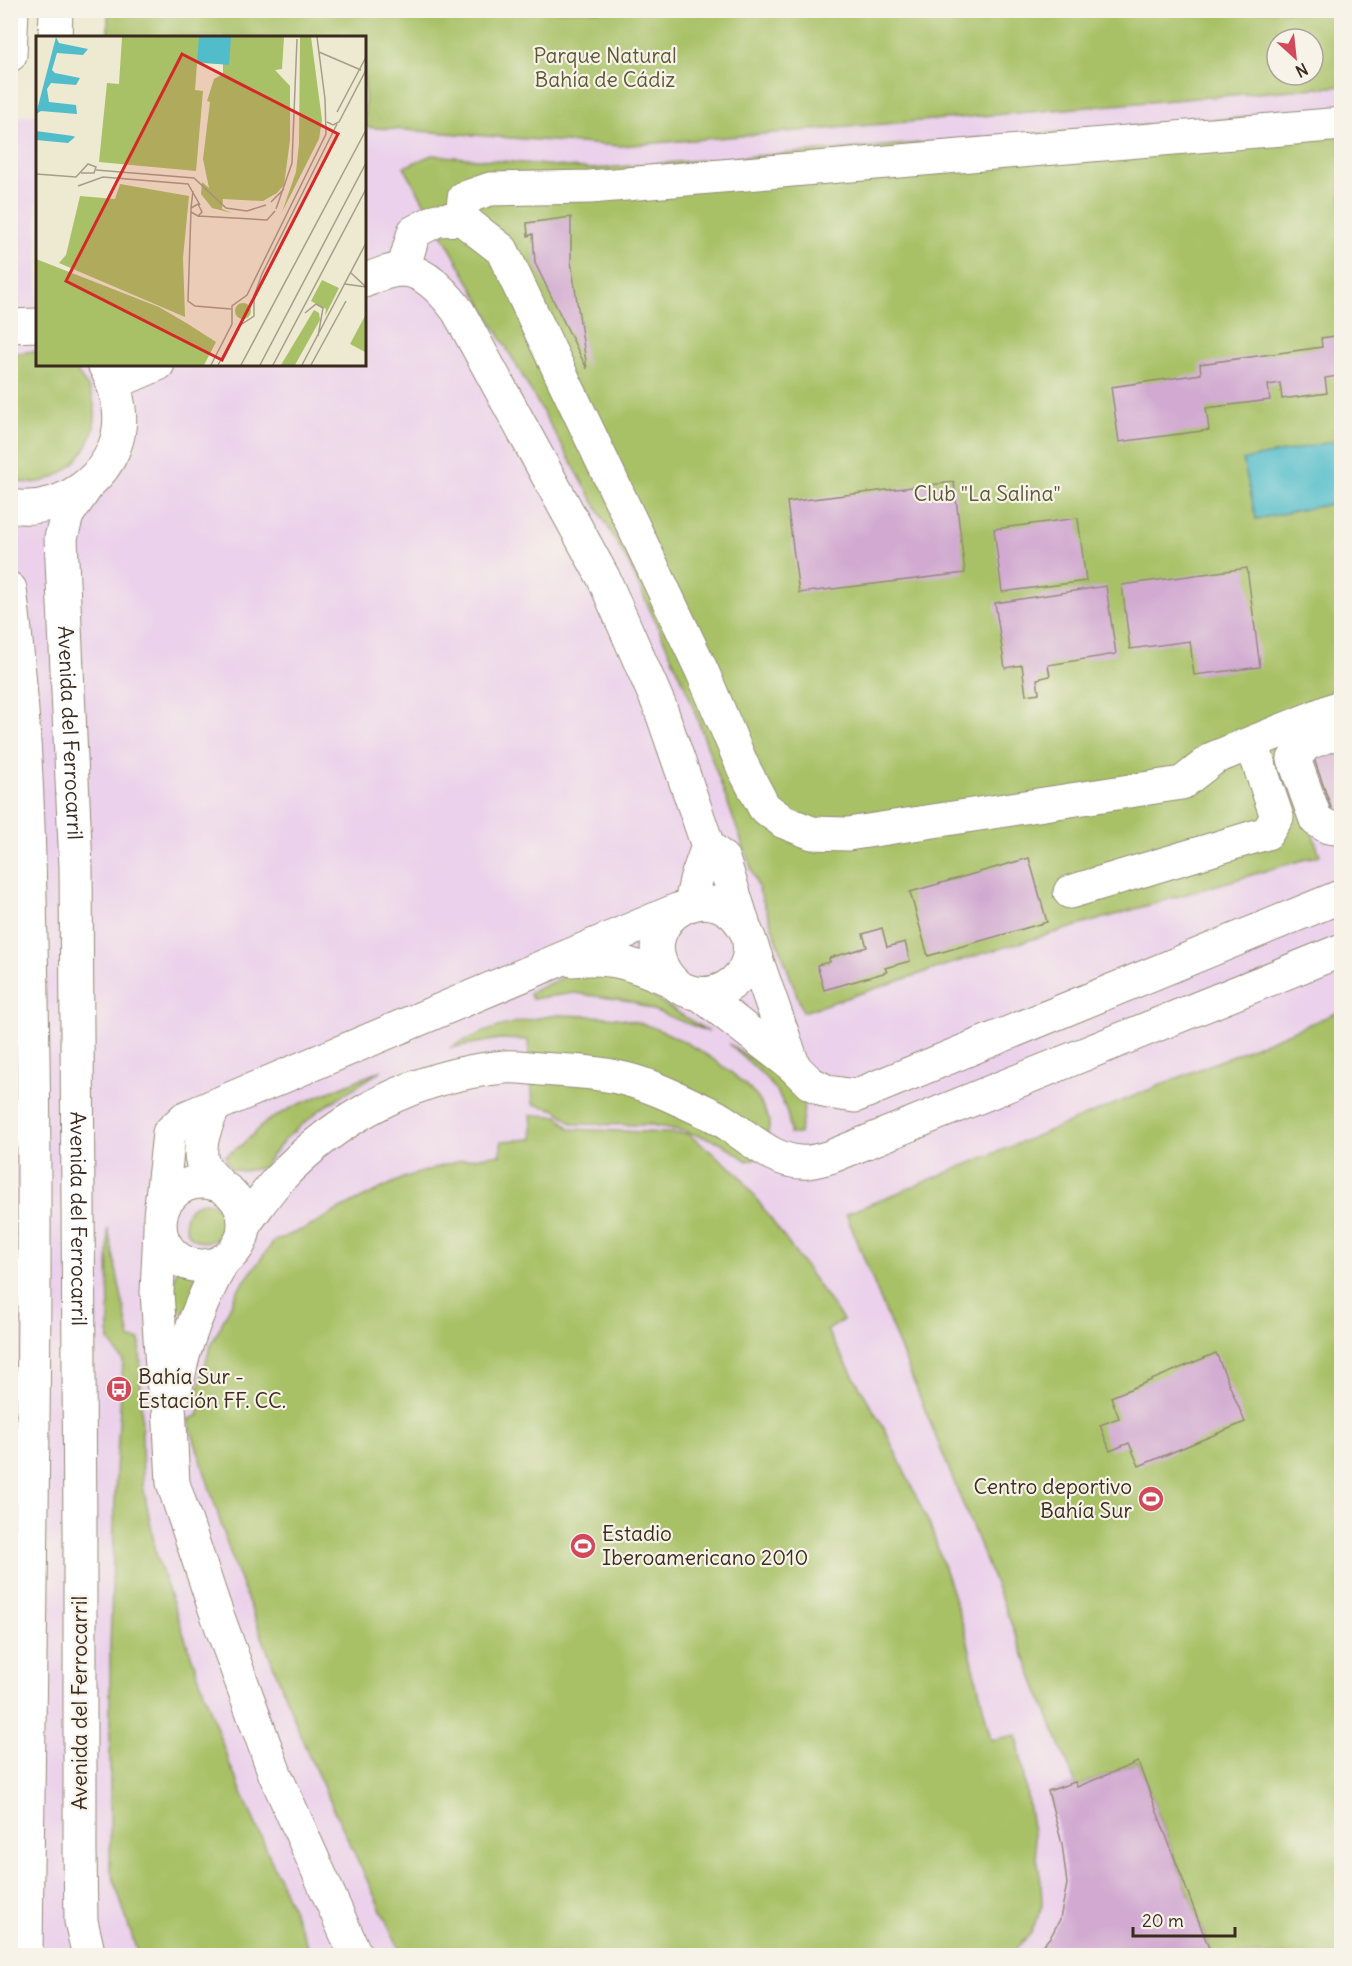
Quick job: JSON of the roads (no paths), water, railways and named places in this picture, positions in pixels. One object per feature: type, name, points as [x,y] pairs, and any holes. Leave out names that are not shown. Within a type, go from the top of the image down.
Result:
[{"type":"street","points":[[10,55],[12,10]]},
{"type":"street","points":[[55,36],[56,10]]},
{"type":"street","points":[[462,219],[464,198],[490,189],[590,187],[1341,124]]},
{"type":"street","points":[[403,270],[414,232],[437,220],[462,219],[502,250],[702,671],[743,767],[764,807],[784,822],[812,833],[848,834],[1182,783],[1214,758],[1341,706]]},
{"type":"street","points":[[366,280],[380,274],[403,270],[425,278],[444,292],[459,311],[603,577],[660,707],[708,846],[723,859],[794,1067]]},
{"type":"street","points":[[10,326],[36,325]]},
{"type":"street","points":[[10,506],[23,508],[63,501],[87,486],[106,464],[117,438],[120,410],[109,374],[148,366]]},
{"type":"street","name":"Avenida del Ferrocarril","points":[[87,486],[67,515],[61,538],[76,867],[81,1534],[80,1853],[81,1921],[89,1956]]},
{"type":"street","name":"Avenida del Ferrocarril","points":[[10,589],[18,740],[22,1109],[35,1200],[26,1956]]},
{"type":"street","points":[[1341,730],[1306,744],[1294,759],[1316,820],[1328,827],[1341,829]]},
{"type":"street","points":[[1070,892],[1267,833],[1277,817],[1252,744]]},
{"type":"street","points":[[670,980],[657,952],[659,936],[666,922],[684,907],[708,846]]},
{"type":"street","points":[[700,994],[794,1067],[810,1083],[828,1092],[855,1096],[1341,896]]},
{"type":"street","points":[[356,1956],[275,1774],[214,1606],[173,1483],[169,1405],[163,1383],[157,1292],[160,1223],[170,1133],[185,1118],[684,907],[706,902],[720,905],[733,912],[746,930],[749,955],[744,971],[732,984],[717,992],[700,994],[684,990],[670,980],[630,963],[597,958],[558,961]]},
{"type":"street","points":[[245,1223],[285,1173],[316,1144],[356,1114],[411,1088],[462,1073],[506,1067],[587,1072],[627,1080],[660,1091],[725,1120],[762,1148],[783,1160],[807,1162],[830,1157],[1341,950]]},
{"type":"street","points":[[215,1105],[208,1118],[201,1141],[203,1164],[220,1185]]},
{"type":"street","points":[[195,1182],[208,1182],[220,1185],[231,1192],[243,1211],[245,1223],[244,1235],[232,1254],[223,1261],[210,1266],[196,1266],[183,1262],[171,1254],[160,1223],[164,1204],[172,1194],[183,1186],[195,1182]]},
{"type":"street","points":[[169,1405],[178,1382],[184,1351],[207,1289],[223,1261]]},
{"type":"water","points":[[1341,440],[1341,502],[1256,519],[1243,460]]},
{"type":"place","name":"Bahía Sur - Estación FF. CC.","points":[[119,1389]]},
{"type":"place","name":"Centro deportivo Bahía Sur","points":[[1151,1499]]},
{"type":"place","name":"Estadio Iberoamericano 2010","points":[[583,1546]]},
{"type":"park label","name":"Parque Natural Bahía de Cádiz","points":[[605,68]]},
{"type":"park label","name":"Club \"La Salina\"","points":[[987,494]]}]
